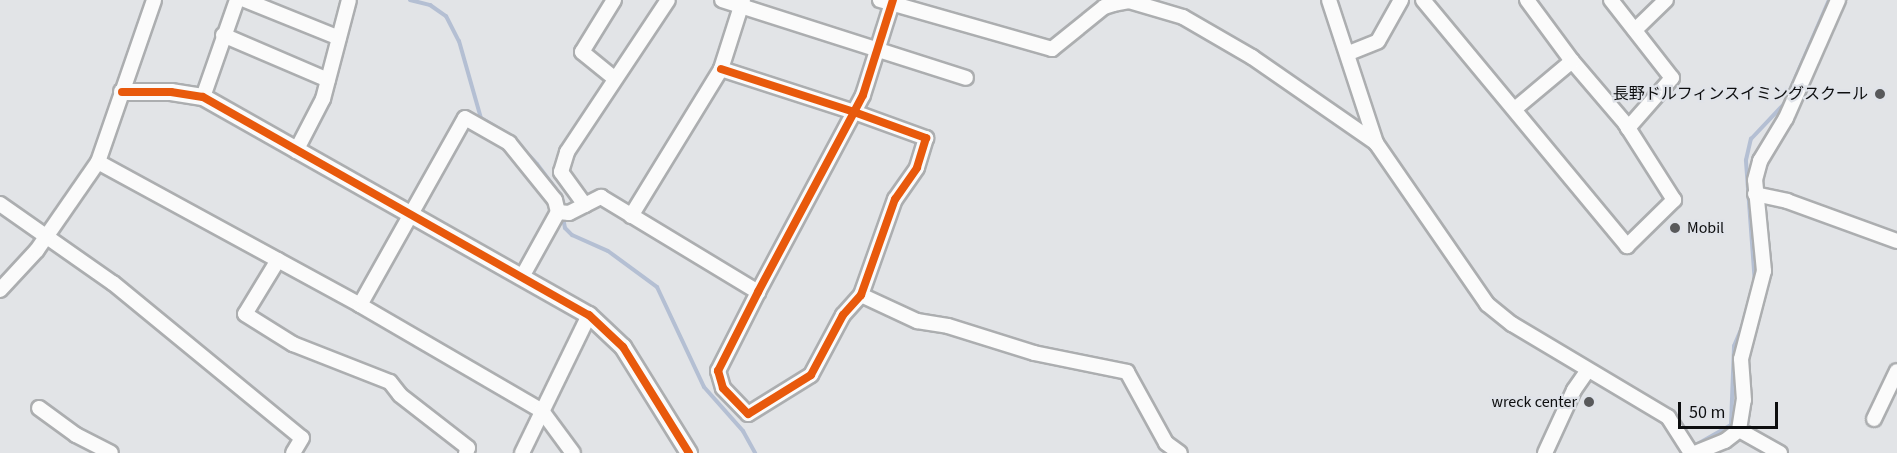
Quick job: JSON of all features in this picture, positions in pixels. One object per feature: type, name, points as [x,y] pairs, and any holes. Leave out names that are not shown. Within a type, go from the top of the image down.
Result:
[{"type":"street","points":[[0,290],[47,236],[98,162],[154,0]]},
{"type":"street","points":[[203,98],[237,0]]},
{"type":"street","points":[[245,0],[339,38]]},
{"type":"street","points":[[296,151],[323,99],[348,0]]},
{"type":"street","points":[[614,0],[582,52],[614,78]]},
{"type":"street","points":[[585,205],[561,172],[567,152],[614,78],[668,0]]},
{"type":"street","points":[[722,0],[742,3],[966,78]]},
{"type":"street","points":[[1329,0],[1349,53],[1376,143],[1487,304],[1588,370],[1668,417],[1690,449],[1725,441],[1739,430],[1744,400],[1741,359],[1764,271],[1755,194],[1760,161],[1786,117],[1838,0]]},
{"type":"street","points":[[1349,53],[1378,41],[1401,0]]},
{"type":"street","points":[[1423,0],[1516,108],[1627,246],[1674,200],[1660,172],[1628,128],[1572,61],[1532,2]]},
{"type":"street","points":[[1611,0],[1672,78],[1628,128]]},
{"type":"street","points":[[1635,30],[1666,0]]},
{"type":"street","points":[[721,69],[854,111],[926,138],[918,168],[895,199],[861,295],[843,315],[811,375],[748,414],[723,388],[718,371],[854,111],[878,49],[888,1],[1052,49],[1104,7],[1114,4],[1129,1],[1183,16],[1252,57],[1376,143]]},
{"type":"street","points":[[631,216],[721,69],[742,3]]},
{"type":"street","points":[[224,35],[328,80]]},
{"type":"street","points":[[1516,108],[1572,61]]},
{"type":"street","points":[[122,92],[171,92],[203,98],[589,315],[622,347],[689,453]]},
{"type":"street","points":[[360,305],[465,118],[509,143],[564,212]]},
{"type":"street","points":[[98,162],[360,305],[542,411],[573,453]]},
{"type":"street","points":[[1755,194],[1787,201],[1897,241]]},
{"type":"street","points":[[522,277],[564,212],[601,197],[758,292]]},
{"type":"street","points":[[0,204],[113,283],[302,438],[293,453]]},
{"type":"street","points":[[278,260],[245,314],[292,344],[390,382],[400,395],[468,448],[466,453]]},
{"type":"street","points":[[861,295],[917,321],[948,326],[1034,353],[1127,372],[1166,443],[1180,453]]},
{"type":"street","points":[[522,453],[589,315]]},
{"type":"street","points":[[1545,453],[1574,390],[1588,370]]},
{"type":"street","points":[[1874,419],[1897,371]]},
{"type":"street","points":[[39,408],[61,426],[111,453]]},
{"type":"street","points":[[1739,430],[1780,453]]},
{"type":"waterway","points":[[410,0],[430,5],[446,16],[459,41],[481,118],[511,136],[537,164],[560,194],[563,209]]},
{"type":"waterway","points":[[1755,284],[1746,160],[1751,139],[1784,104],[1829,0]]},
{"type":"waterway","points":[[563,217],[565,228],[572,235],[608,251],[657,287],[704,387],[743,431],[755,453]]},
{"type":"waterway","points":[[1694,446],[1731,425],[1734,346],[1745,320]]},
{"type":"cycle path","points":[[721,69],[854,112],[926,138],[917,168],[895,199],[861,295],[843,315],[811,375],[748,414],[723,388],[718,371],[758,292],[854,112],[863,95],[893,0]]},
{"type":"cycle path","points":[[122,92],[171,92],[203,97],[589,315],[623,347],[689,453]]},
{"type":"place","name":"長野ドルフィンスイミングスクール","points":[[1880,94]]},
{"type":"place","name":"Mobil","points":[[1675,228]]},
{"type":"place","name":"wreck center","points":[[1589,402]]}]
